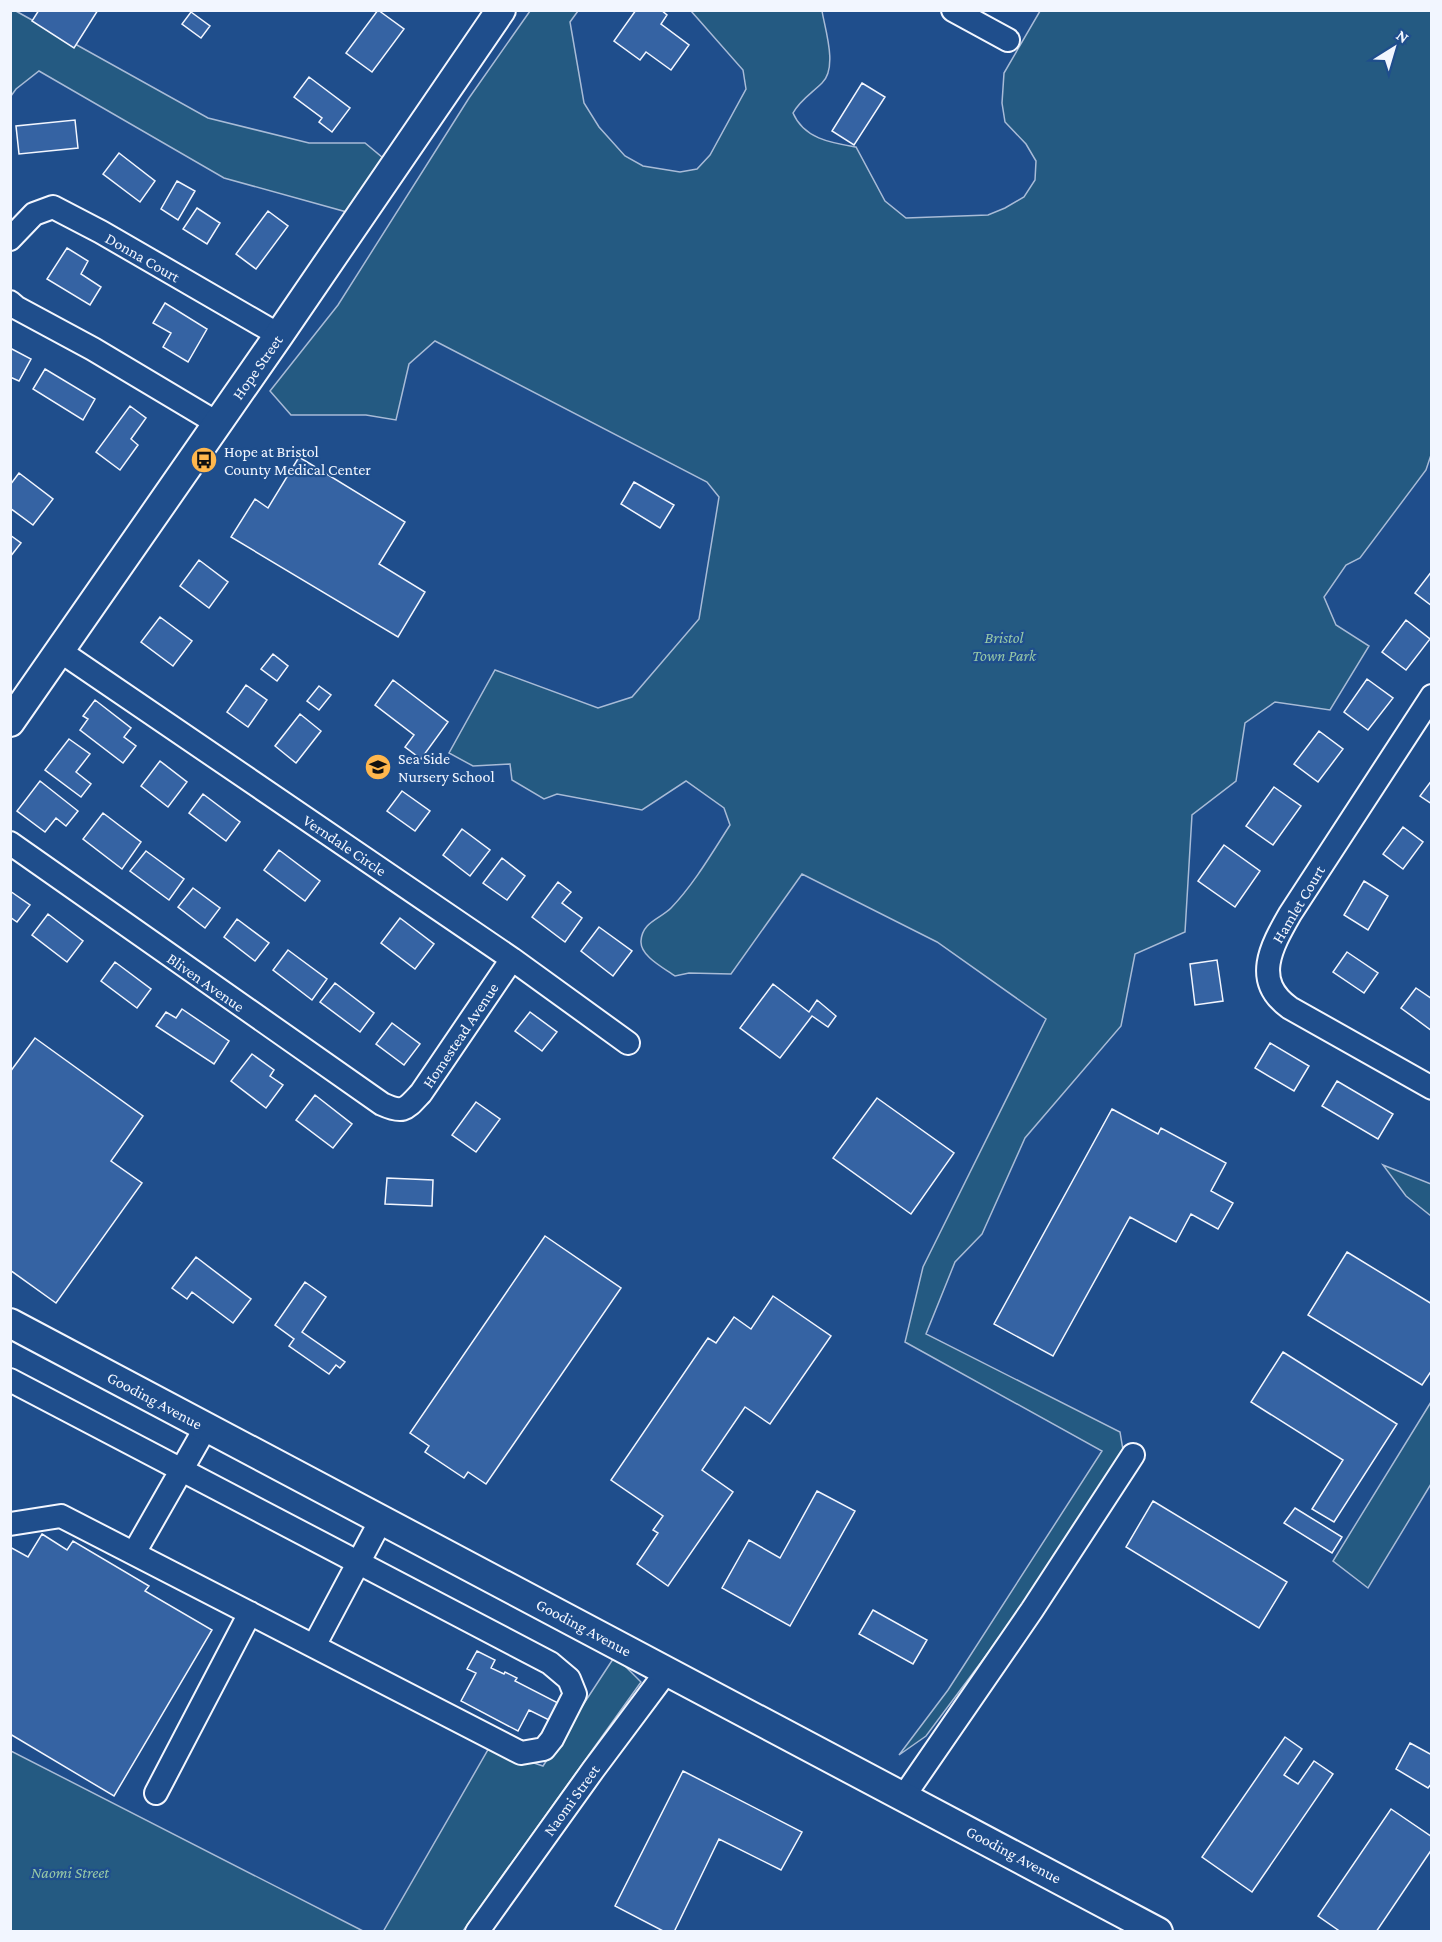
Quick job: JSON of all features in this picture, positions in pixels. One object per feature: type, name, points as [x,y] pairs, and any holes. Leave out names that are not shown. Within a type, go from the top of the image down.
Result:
[{"type":"main road","name":"Hope Street","points":[[10,722],[501,10]]},
{"type":"main road","name":"Gooding Avenue","points":[[10,1323],[1158,1932]]},
{"type":"street","points":[[952,10],[1008,40]]},
{"type":"street","name":"Donna Court","points":[[10,239],[34,214],[53,207],[101,232],[279,335]]},
{"type":"street","points":[[10,302],[217,423]]},
{"type":"street","name":"Verndale Circle","points":[[60,651],[512,959],[628,1044]]},
{"type":"street","name":"Hamlet Court","points":[[1431,696],[1274,941],[1267,976],[1277,999],[1290,1008],[1431,1088]]},
{"type":"street","name":"Bliven Avenue","points":[[10,843],[382,1104],[401,1110],[406,1109]]},
{"type":"street","name":"Homestead Avenue","points":[[406,1109],[421,1093],[512,959]]},
{"type":"street","points":[[10,1380],[550,1663],[569,1679],[575,1694],[552,1739],[544,1749],[521,1753],[61,1516],[10,1524]]},
{"type":"street","points":[[134,1554],[206,1426]]},
{"type":"street","points":[[904,1796],[1032,1610],[1133,1455]]},
{"type":"street","points":[[314,1646],[381,1520]]},
{"type":"street","points":[[156,1793],[250,1613]]},
{"type":"street","name":"Naomi Street","points":[[477,1932],[667,1671]]},
{"type":"green space","points":[[14,10],[208,118],[309,143],[365,143],[383,158],[354,214],[224,178],[39,71],[16,89],[11,96],[10,11]]},
{"type":"green space","name":"Bristol Town Park","points":[[530,11],[578,11],[570,22],[584,103],[599,127],[625,156],[643,166],[680,172],[697,169],[710,155],[746,89],[743,70],[691,11],[822,11],[830,58],[827,76],[793,113],[804,129],[811,134],[828,141],[856,147],[885,201],[906,218],[988,215],[1024,197],[1035,180],[1036,161],[1026,144],[1005,122],[1002,103],[1004,73],[1040,11],[1431,11],[1432,452],[1426,470],[1360,558],[1346,565],[1324,597],[1336,625],[1369,646],[1330,710],[1275,702],[1245,723],[1236,781],[1192,815],[1185,932],[1135,954],[1121,1026],[1025,1138],[982,1234],[955,1262],[926,1334],[1120,1432],[1123,1450],[1020,1610],[926,1736],[899,1755],[948,1690],[1102,1451],[905,1342],[923,1267],[1046,1019],[937,942],[802,874],[731,974],[689,973],[675,976],[648,957],[642,946],[642,935],[648,925],[667,912],[695,879],[730,825],[724,808],[686,781],[642,810],[557,794],[544,799],[512,780],[510,764],[473,766],[449,753],[495,670],[598,708],[632,697],[699,619],[719,497],[707,482],[435,341],[409,364],[396,420],[366,415],[291,415],[270,391],[338,305],[469,98]]},
{"type":"green space","points":[[1383,1165],[1431,1184],[1431,1216],[1406,1196]]},
{"type":"green space","points":[[1431,1402],[1431,1484],[1368,1588],[1333,1561]]},
{"type":"green space","points":[[615,1656],[641,1682],[463,1931],[383,1932],[489,1748],[543,1766]]},
{"type":"green space","name":"Naomi Street","points":[[11,1751],[363,1931],[11,1931]]},
{"type":"building","points":[[39,10],[98,10],[74,48],[32,21]]},
{"type":"building","points":[[378,10],[404,29],[372,72],[346,53]]},
{"type":"building","points":[[636,10],[661,10],[667,15],[661,24],[689,45],[671,70],[646,52],[640,60],[614,41]]},
{"type":"building","points":[[191,12],[210,26],[201,38],[182,24]]},
{"type":"building","points":[[309,77],[350,108],[332,132],[319,122],[322,118],[294,97]]},
{"type":"building","points":[[862,83],[885,97],[854,145],[832,131]]},
{"type":"building","points":[[75,120],[78,148],[19,154],[16,126]]},
{"type":"building","points":[[119,153],[155,181],[140,202],[103,174]]},
{"type":"building","points":[[177,181],[195,191],[178,220],[161,209]]},
{"type":"building","points":[[197,208],[220,223],[207,244],[183,229]]},
{"type":"building","points":[[268,211],[288,226],[256,269],[236,254]]},
{"type":"building","points":[[67,248],[88,261],[81,274],[101,287],[90,305],[47,279]]},
{"type":"building","points":[[165,303],[207,329],[188,362],[163,347],[171,333],[153,323]]},
{"type":"building","points":[[10,348],[31,359],[19,381],[10,377]]},
{"type":"building","points":[[45,369],[95,399],[83,420],[33,389]]},
{"type":"building","points":[[130,406],[146,418],[131,439],[138,445],[120,470],[96,452]]},
{"type":"building","points":[[299,457],[405,522],[379,564],[425,592],[398,637],[231,537],[255,499],[268,508]]},
{"type":"building","points":[[19,473],[53,499],[33,525],[10,508],[10,485]]},
{"type":"building","points":[[634,482],[674,505],[660,528],[621,504]]},
{"type":"building","points":[[10,535],[21,543],[10,557]]},
{"type":"building","points":[[199,560],[228,582],[209,608],[180,586]]},
{"type":"building","points":[[1432,571],[1432,606],[1415,593]]},
{"type":"building","points":[[160,617],[192,641],[173,666],[141,642]]},
{"type":"building","points":[[1406,620],[1430,639],[1406,670],[1382,652]]},
{"type":"building","points":[[273,654],[288,666],[277,681],[261,669]]},
{"type":"building","points":[[1367,679],[1393,698],[1368,730],[1344,712]]},
{"type":"building","points":[[393,680],[448,722],[421,759],[405,747],[414,735],[375,705]]},
{"type":"building","points":[[246,685],[267,700],[248,727],[227,712]]},
{"type":"building","points":[[319,686],[331,695],[319,710],[307,701]]},
{"type":"building","points":[[95,700],[131,728],[124,737],[136,746],[123,763],[80,730],[88,719],[83,716]]},
{"type":"building","points":[[300,714],[321,731],[296,763],[275,746]]},
{"type":"building","points":[[1319,731],[1343,749],[1318,782],[1294,764]]},
{"type":"building","points":[[69,739],[90,754],[76,772],[91,784],[81,797],[45,770]]},
{"type":"building","points":[[160,761],[187,782],[168,807],[141,786]]},
{"type":"building","points":[[1432,780],[1432,804],[1420,796]]},
{"type":"building","points":[[40,781],[78,811],[66,826],[56,818],[45,832],[17,811]]},
{"type":"building","points":[[1274,787],[1301,806],[1273,845],[1246,826]]},
{"type":"building","points":[[402,791],[430,811],[415,831],[387,811]]},
{"type":"building","points":[[203,794],[240,822],[226,841],[189,813]]},
{"type":"building","points":[[103,813],[141,842],[122,869],[83,839]]},
{"type":"building","points":[[1403,827],[1423,842],[1403,869],[1383,854]]},
{"type":"building","points":[[462,829],[490,850],[470,876],[443,855]]},
{"type":"building","points":[[1224,845],[1260,871],[1235,907],[1198,881]]},
{"type":"building","points":[[279,850],[320,881],[305,901],[264,870]]},
{"type":"building","points":[[146,851],[184,879],[169,900],[130,871]]},
{"type":"building","points":[[502,858],[525,876],[507,900],[483,883]]},
{"type":"building","points":[[1364,881],[1388,896],[1368,930],[1344,915]]},
{"type":"building","points":[[558,882],[571,892],[562,903],[582,918],[565,942],[532,917]]},
{"type":"building","points":[[193,888],[220,908],[205,928],[178,907]]},
{"type":"building","points":[[10,891],[30,905],[17,922],[10,917]]},
{"type":"building","points":[[48,914],[83,941],[67,962],[32,935]]},
{"type":"building","points":[[400,918],[434,944],[415,969],[381,943]]},
{"type":"building","points":[[237,919],[269,943],[255,961],[224,937]]},
{"type":"building","points":[[599,927],[632,951],[613,976],[581,951]]},
{"type":"building","points":[[288,950],[327,979],[312,1000],[273,970]]},
{"type":"building","points":[[1347,952],[1378,973],[1364,993],[1333,972]]},
{"type":"building","points":[[1217,960],[1223,1001],[1195,1005],[1190,964]]},
{"type":"building","points":[[115,962],[151,989],[137,1008],[101,981]]},
{"type":"building","points":[[335,983],[374,1013],[360,1032],[320,1002]]},
{"type":"building","points":[[773,984],[809,1012],[817,1000],[836,1016],[828,1027],[812,1016],[780,1058],[740,1028]]},
{"type":"building","points":[[1416,988],[1432,999],[1432,1031],[1401,1008]]},
{"type":"building","points":[[182,1009],[229,1041],[214,1064],[156,1026],[166,1012],[176,1018]]},
{"type":"building","points":[[530,1012],[557,1032],[542,1051],[515,1031]]},
{"type":"building","points":[[392,1023],[420,1044],[404,1065],[376,1044]]},
{"type":"building","points":[[35,1038],[143,1116],[111,1161],[142,1183],[56,1303],[10,1270],[10,1072]]},
{"type":"building","points":[[1270,1043],[1309,1066],[1294,1091],[1255,1068]]},
{"type":"building","points":[[252,1054],[274,1070],[270,1076],[283,1085],[266,1108],[231,1081]]},
{"type":"building","points":[[1337,1081],[1393,1114],[1378,1139],[1322,1106]]},
{"type":"building","points":[[315,1095],[352,1124],[333,1148],[296,1120]]},
{"type":"building","points":[[877,1098],[954,1153],[911,1214],[833,1158]]},
{"type":"building","points":[[476,1102],[500,1119],[476,1152],[452,1135]]},
{"type":"building","points":[[1112,1109],[1158,1134],[1161,1128],[1226,1163],[1211,1191],[1233,1203],[1218,1229],[1191,1214],[1176,1242],[1130,1217],[1053,1356],[994,1324]]},
{"type":"building","points":[[387,1178],[433,1180],[432,1206],[385,1204]]},
{"type":"building","points":[[545,1236],[621,1288],[486,1484],[468,1472],[464,1478],[425,1452],[429,1446],[410,1433]]},
{"type":"building","points":[[1347,1252],[1432,1304],[1432,1370],[1422,1385],[1308,1315]]},
{"type":"building","points":[[196,1257],[251,1299],[233,1323],[192,1292],[187,1299],[172,1288]]},
{"type":"building","points":[[305,1282],[326,1297],[302,1332],[345,1362],[340,1368],[336,1365],[329,1374],[289,1346],[294,1339],[275,1325]]},
{"type":"building","points":[[773,1296],[831,1336],[770,1424],[745,1407],[702,1470],[733,1492],[668,1586],[637,1564],[658,1533],[653,1530],[663,1516],[611,1480],[708,1338],[716,1343],[734,1317],[751,1329]]},
{"type":"building","points":[[1283,1352],[1397,1424],[1334,1522],[1312,1509],[1343,1460],[1251,1402]]},
{"type":"building","points":[[817,1491],[855,1511],[790,1626],[722,1588],[749,1540],[780,1558]]},
{"type":"building","points":[[1153,1501],[1287,1582],[1259,1628],[1126,1547]]},
{"type":"building","points":[[1295,1508],[1342,1537],[1332,1553],[1284,1523]]},
{"type":"building","points":[[42,1534],[67,1550],[73,1541],[149,1586],[145,1591],[212,1630],[114,1796],[10,1734],[10,1547],[28,1557]]},
{"type":"building","points":[[873,1610],[927,1640],[913,1664],[859,1634]]},
{"type":"building","points":[[477,1651],[495,1660],[491,1668],[517,1678],[515,1681],[560,1704],[551,1721],[529,1710],[518,1731],[461,1701],[476,1673],[467,1669]]},
{"type":"building","points":[[1285,1737],[1302,1749],[1284,1775],[1298,1784],[1314,1761],[1333,1774],[1252,1892],[1202,1857]]},
{"type":"building","points":[[1410,1743],[1432,1755],[1432,1783],[1428,1788],[1396,1769]]},
{"type":"building","points":[[683,1771],[802,1832],[781,1870],[719,1839],[674,1932],[665,1932],[615,1906]]},
{"type":"building","points":[[1391,1809],[1432,1837],[1432,1849],[1376,1932],[1341,1932],[1318,1916]]},
{"type":"place","name":"Hope at Bristol County Medical Center","points":[[204,460]]},
{"type":"place","name":"Sea Side Nursery School","points":[[378,767]]}]
